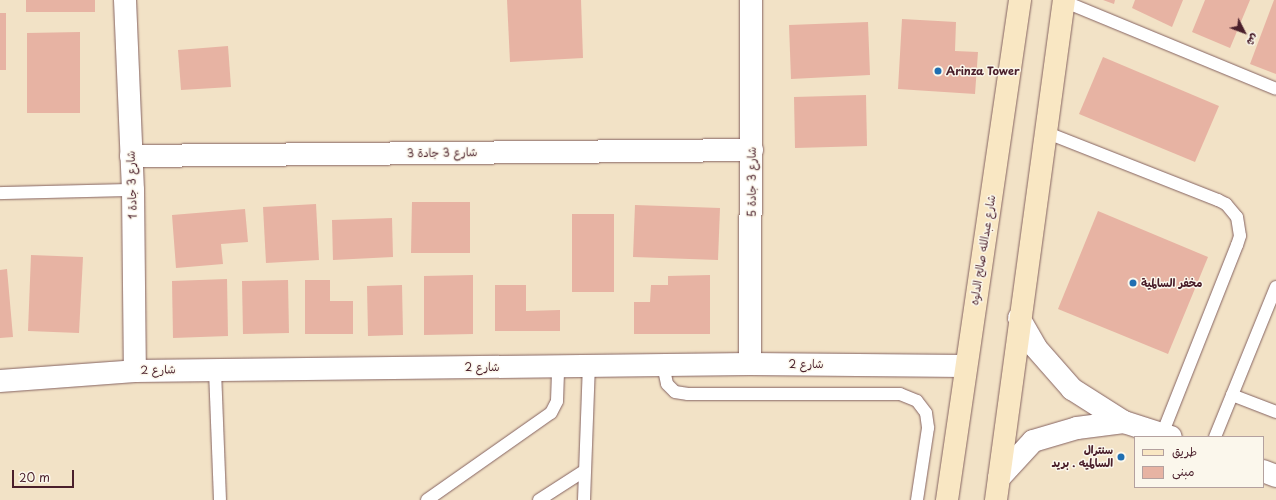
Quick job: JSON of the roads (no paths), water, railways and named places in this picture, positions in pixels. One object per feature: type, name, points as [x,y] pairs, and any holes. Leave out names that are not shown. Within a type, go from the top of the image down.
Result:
[{"type":"street","name":"شارع 3 جادة 1","points":[[125,0],[132,190],[135,371]]},
{"type":"street","name":"شارع 3 جادة 5","points":[[750,364],[752,150],[751,0]]},
{"type":"street","name":"شارع عبدالله صالح الدلوه","points":[[948,500],[965,366],[1020,0]]},
{"type":"street","points":[[996,500],[1019,318],[1063,0]]},
{"type":"street","name":"شارع 3 جادة 3","points":[[131,156],[752,150]]},
{"type":"street","points":[[1019,318],[1036,348],[1072,389],[1124,422],[1167,436]]},
{"type":"street","name":"شارع 2","points":[[0,381],[135,371],[750,364],[965,366]]},
{"type":"street","points":[[999,478],[1034,441],[1077,428],[1124,422]]},
{"type":"street","points":[[1264,471],[1276,476]]},
{"type":"lane","points":[[1063,0],[1276,89]]},
{"type":"lane","points":[[1045,132],[1218,200],[1226,204],[1237,217],[1240,236],[1167,436]]},
{"type":"lane","points":[[0,192],[132,190]]},
{"type":"lane","points":[[1215,436],[1276,287]]},
{"type":"lane","points":[[663,365],[667,384],[675,392],[688,394],[900,394],[917,401],[926,413],[928,428],[917,500]]},
{"type":"lane","points":[[584,500],[589,366]]},
{"type":"lane","points":[[427,500],[551,413],[556,401],[558,367]]},
{"type":"lane","points":[[215,370],[220,500]]},
{"type":"lane","points":[[1232,395],[1276,412]]},
{"type":"lane","points":[[540,500],[584,471]]},
{"type":"place","name":"Arinza Tower","points":[[938,71]]},
{"type":"place","name":"مخفر السالمية","points":[[1133,283]]},
{"type":"place","name":"سنترال السالميه . بريد","points":[[1121,457]]}]
